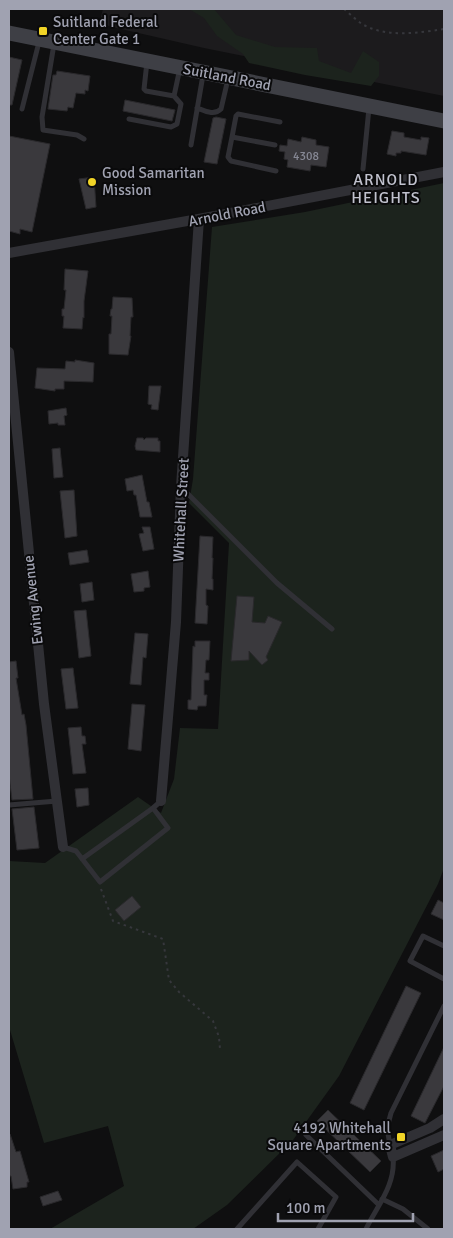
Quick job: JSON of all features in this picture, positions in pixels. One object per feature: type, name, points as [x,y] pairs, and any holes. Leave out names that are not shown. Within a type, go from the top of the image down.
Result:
[{"type":"main road","name":"Suitland Road","points":[[9,33],[444,121]]},
{"type":"street","name":"Arnold Road","points":[[9,253],[444,172]]},
{"type":"street","name":"Whitehall Street","points":[[157,804],[176,622],[181,487],[198,219]]},
{"type":"street","name":"Ewing Avenue","points":[[9,352],[33,600],[63,847]]},
{"type":"street","points":[[444,1119],[430,1128],[390,1145],[393,1157],[444,1135]]},
{"type":"lane","points":[[22,109],[47,40]]},
{"type":"lane","points":[[47,40],[42,117],[43,130],[77,135],[84,139]]},
{"type":"lane","points":[[129,119],[170,127],[177,124],[181,104],[174,96],[144,89],[147,60]]},
{"type":"lane","points":[[174,96],[180,67]]},
{"type":"lane","points":[[191,145],[203,72]]},
{"type":"lane","points":[[197,108],[215,113],[222,109],[228,77]]},
{"type":"lane","points":[[363,169],[369,106]]},
{"type":"lane","points":[[276,171],[231,161],[228,157],[238,114],[280,122]]},
{"type":"lane","points":[[232,137],[275,144]]},
{"type":"lane","points":[[181,487],[277,583],[332,629]]},
{"type":"lane","points":[[9,805],[57,800]]},
{"type":"lane","points":[[63,847],[76,852],[100,882],[168,828],[157,804],[82,859]]},
{"type":"lane","points":[[444,946],[423,936],[410,962],[444,979]]},
{"type":"lane","points":[[390,1145],[388,1128],[391,1113],[444,1006]]},
{"type":"lane","points":[[306,1135],[379,1205]]},
{"type":"lane","points":[[366,1229],[393,1176],[393,1157]]},
{"type":"lane","points":[[237,1229],[297,1162],[336,1197],[318,1229]]},
{"type":"lane","points":[[382,1199],[403,1209],[428,1229]]},
{"type":"path","points":[[344,9],[362,24],[389,33],[426,32],[444,29]]},
{"type":"path","points":[[100,882],[104,901],[113,921],[164,938],[168,980],[213,1021],[219,1037],[220,1049]]},
{"type":"shaded area","points":[[103,9],[444,9],[444,96],[204,48],[99,24]]},
{"type":"shaded area","points":[[189,9],[214,9],[236,35],[275,47],[317,48],[319,61],[351,73],[363,51],[379,62],[379,76],[371,86],[249,63],[243,54],[217,36],[204,18]]},
{"type":"shaded area","points":[[444,183],[444,868],[438,884],[339,1076],[293,1140],[227,1205],[193,1229],[50,1229],[124,1186],[108,1126],[44,1143],[9,1030],[9,861],[45,863],[138,797],[161,813],[174,779],[180,728],[218,729],[229,543],[189,503],[193,479],[212,227],[305,212]]},
{"type":"building","points":[[9,57],[22,60],[12,105],[9,105]]},
{"type":"building","points":[[57,71],[90,76],[88,91],[85,90],[85,94],[76,93],[73,108],[68,107],[67,111],[48,109],[53,75],[56,75]]},
{"type":"building","points":[[125,100],[175,110],[172,121],[123,111]]},
{"type":"building","points":[[213,118],[226,119],[217,164],[204,162]]},
{"type":"building","points":[[392,131],[404,133],[404,137],[421,140],[421,137],[429,138],[426,155],[401,151],[401,153],[396,153],[396,156],[387,154]]},
{"type":"building","points":[[9,136],[50,144],[32,232],[20,229],[20,234],[9,231]]},
{"type":"building","points":[[302,137],[316,140],[316,145],[329,147],[326,167],[311,165],[310,171],[287,167],[288,160],[284,159],[285,152],[279,151],[280,145],[287,146],[288,139],[301,142]]},
{"type":"building","points":[[94,177],[96,207],[86,209],[79,179]]},
{"type":"building","points":[[65,269],[88,271],[82,329],[63,328],[64,316],[62,316],[62,309],[64,309],[66,290],[64,290]]},
{"type":"building","points":[[113,297],[132,298],[133,317],[131,317],[128,355],[109,354],[109,334],[111,334],[112,316],[110,316]]},
{"type":"building","points":[[75,360],[94,363],[93,382],[64,381],[64,389],[55,389],[55,391],[35,388],[37,368],[65,369],[66,361],[75,362]]},
{"type":"building","points":[[149,386],[161,386],[158,410],[151,409],[152,405],[148,404]]},
{"type":"building","points":[[66,408],[67,415],[64,416],[65,425],[58,425],[58,423],[49,424],[48,411]]},
{"type":"building","points":[[137,438],[143,438],[144,440],[146,438],[158,438],[158,441],[160,441],[160,452],[136,450]]},
{"type":"building","points":[[60,448],[63,477],[54,478],[52,449]]},
{"type":"building","points":[[142,475],[152,517],[140,517],[136,495],[134,495],[133,490],[127,491],[125,479]]},
{"type":"building","points":[[74,490],[77,536],[65,538],[60,491]]},
{"type":"building","points":[[142,527],[150,527],[154,549],[143,551],[139,534],[144,533]]},
{"type":"building","points":[[200,536],[213,537],[213,590],[206,589],[206,605],[208,606],[207,624],[195,623]]},
{"type":"building","points":[[87,550],[89,562],[70,565],[68,553]]},
{"type":"building","points":[[148,571],[150,587],[144,588],[144,591],[134,592],[131,574]]},
{"type":"building","points":[[92,582],[94,600],[82,602],[80,584]]},
{"type":"building","points":[[237,596],[254,597],[252,622],[265,623],[268,616],[282,622],[266,657],[268,660],[262,665],[249,651],[249,660],[231,661]]},
{"type":"building","points":[[86,610],[91,656],[79,658],[74,611]]},
{"type":"building","points":[[135,633],[148,634],[146,658],[143,657],[141,685],[130,684]]},
{"type":"building","points":[[195,641],[210,641],[209,660],[206,660],[205,673],[209,673],[209,680],[204,680],[204,695],[207,695],[206,706],[198,706],[197,710],[188,709],[188,700],[191,700],[193,646],[195,647]]},
{"type":"building","points":[[16,661],[18,678],[16,678],[22,715],[24,714],[26,725],[33,799],[12,800],[9,775],[9,662]]},
{"type":"building","points":[[73,668],[78,708],[66,709],[61,669]]},
{"type":"building","points":[[132,704],[145,705],[141,751],[128,749]]},
{"type":"building","points":[[81,727],[82,736],[85,736],[86,744],[82,744],[86,773],[73,774],[68,728]]},
{"type":"building","points":[[88,788],[89,805],[77,807],[75,789]]},
{"type":"building","points":[[34,807],[39,848],[17,850],[12,809]]},
{"type":"building","points":[[132,896],[141,907],[124,921],[115,910]]},
{"type":"building","points":[[438,900],[444,903],[444,920],[431,914]]},
{"type":"building","points":[[406,986],[421,993],[364,1110],[350,1103]]},
{"type":"building","points":[[444,1047],[444,1086],[425,1123],[411,1116]]},
{"type":"building","points":[[328,1110],[381,1161],[370,1172],[317,1121]]},
{"type":"building","points":[[9,1134],[16,1152],[20,1151],[29,1182],[27,1182],[27,1187],[13,1189],[11,1176],[9,1176]]},
{"type":"building","points":[[444,1150],[444,1169],[438,1172],[431,1156]]},
{"type":"building","points":[[58,1191],[62,1200],[43,1206],[40,1197]]},
{"type":"place","name":"Suitland Federal Center Gate 1","points":[[43,31]]},
{"type":"place","name":"Good Samaritan Mission","points":[[92,182]]},
{"type":"place","name":"4192 Whitehall Square Apartments","points":[[401,1137]]},
{"type":"district","name":"ARNOLD HEIGHTS","points":[[386,189]]}]
